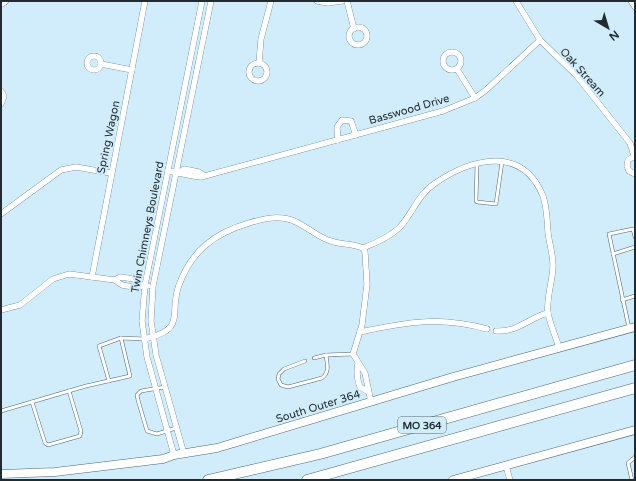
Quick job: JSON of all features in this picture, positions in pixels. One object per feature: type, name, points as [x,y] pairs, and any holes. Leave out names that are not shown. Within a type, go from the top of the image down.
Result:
[{"type":"highway","name":"MO 364","points":[[208,480],[320,454],[635,366]]},
{"type":"highway","name":"MO 364","points":[[307,480],[635,388]]},
{"type":"street","name":"Spring Wagon","points":[[92,277],[110,173],[145,1]]},
{"type":"street","name":"Twin Chimneys Boulevard","points":[[174,455],[144,338],[142,321],[144,285],[202,1]]},
{"type":"street","name":"Twin Chimneys Boulevard","points":[[184,454],[165,387],[151,321],[153,286],[179,172],[212,1]]},
{"type":"street","points":[[259,63],[261,39],[271,1]]},
{"type":"street","points":[[317,1],[328,3],[342,1]]},
{"type":"street","points":[[347,1],[354,29]]},
{"type":"street","name":"Oak Stream","points":[[516,1],[540,40],[588,89],[630,143],[634,156],[628,160],[627,166],[630,171],[635,174]]},
{"type":"street","points":[[630,1],[635,7]]},
{"type":"street","name":"Basswood Drive","points":[[168,171],[201,177],[443,111],[475,98],[540,40]]},
{"type":"street","points":[[101,64],[132,70]]},
{"type":"street","points":[[456,69],[475,98]]},
{"type":"street","points":[[1,91],[4,96],[1,104]]},
{"type":"street","name":"Basswood Drive","points":[[338,140],[337,127],[342,120],[351,122],[356,135]]},
{"type":"street","points":[[144,338],[164,332],[172,325],[175,320],[179,286],[188,267],[212,239],[229,229],[270,217],[280,218],[298,223],[326,240],[338,244],[363,248],[388,236],[400,227],[422,194],[433,185],[456,171],[477,162],[492,160],[518,166],[531,176],[543,197],[552,256],[548,313],[559,348]]},
{"type":"street","points":[[1,214],[61,170],[76,166],[110,173]]},
{"type":"street","points":[[363,248],[367,264],[367,284],[362,326],[353,354],[365,373],[368,384],[367,391],[371,402]]},
{"type":"street","points":[[1,310],[20,305],[52,279],[68,274],[115,280],[120,277],[135,279],[144,285],[153,286]]},
{"type":"street","points":[[496,330],[507,331],[518,328],[537,316],[548,313]]},
{"type":"street","points":[[360,332],[406,322],[430,320],[466,323],[487,329]]},
{"type":"street","name":"South Outer 364","points":[[1,474],[54,472],[163,459],[174,455],[217,448],[371,402],[632,328]]},
{"type":"street","points":[[358,363],[356,370],[357,380],[360,387],[367,391]]},
{"type":"street","points":[[453,480],[635,430]]},
{"type":"street","points":[[506,466],[510,480]]},
{"type":"lane","points":[[477,162],[476,200],[477,202],[496,204],[502,162]]},
{"type":"lane","points":[[632,328],[622,300],[609,234],[633,229],[635,237]]},
{"type":"lane","points":[[613,254],[635,247]]},
{"type":"lane","points":[[622,300],[635,296]]},
{"type":"lane","points":[[1,411],[69,391],[130,376],[121,338]]},
{"type":"lane","points":[[110,381],[99,346],[121,338],[144,338]]},
{"type":"lane","points":[[314,358],[326,355],[353,354]]},
{"type":"lane","points":[[305,361],[284,369],[279,374],[278,379],[281,385],[288,387],[322,378],[326,374],[327,370],[326,355]]},
{"type":"lane","points":[[165,387],[141,391],[137,395],[138,400],[147,431],[157,434],[176,428]]},
{"type":"lane","points":[[32,402],[45,443],[48,445],[80,436],[81,431],[69,391]]},
{"type":"lane","points":[[632,480],[628,463],[635,457]]}]
